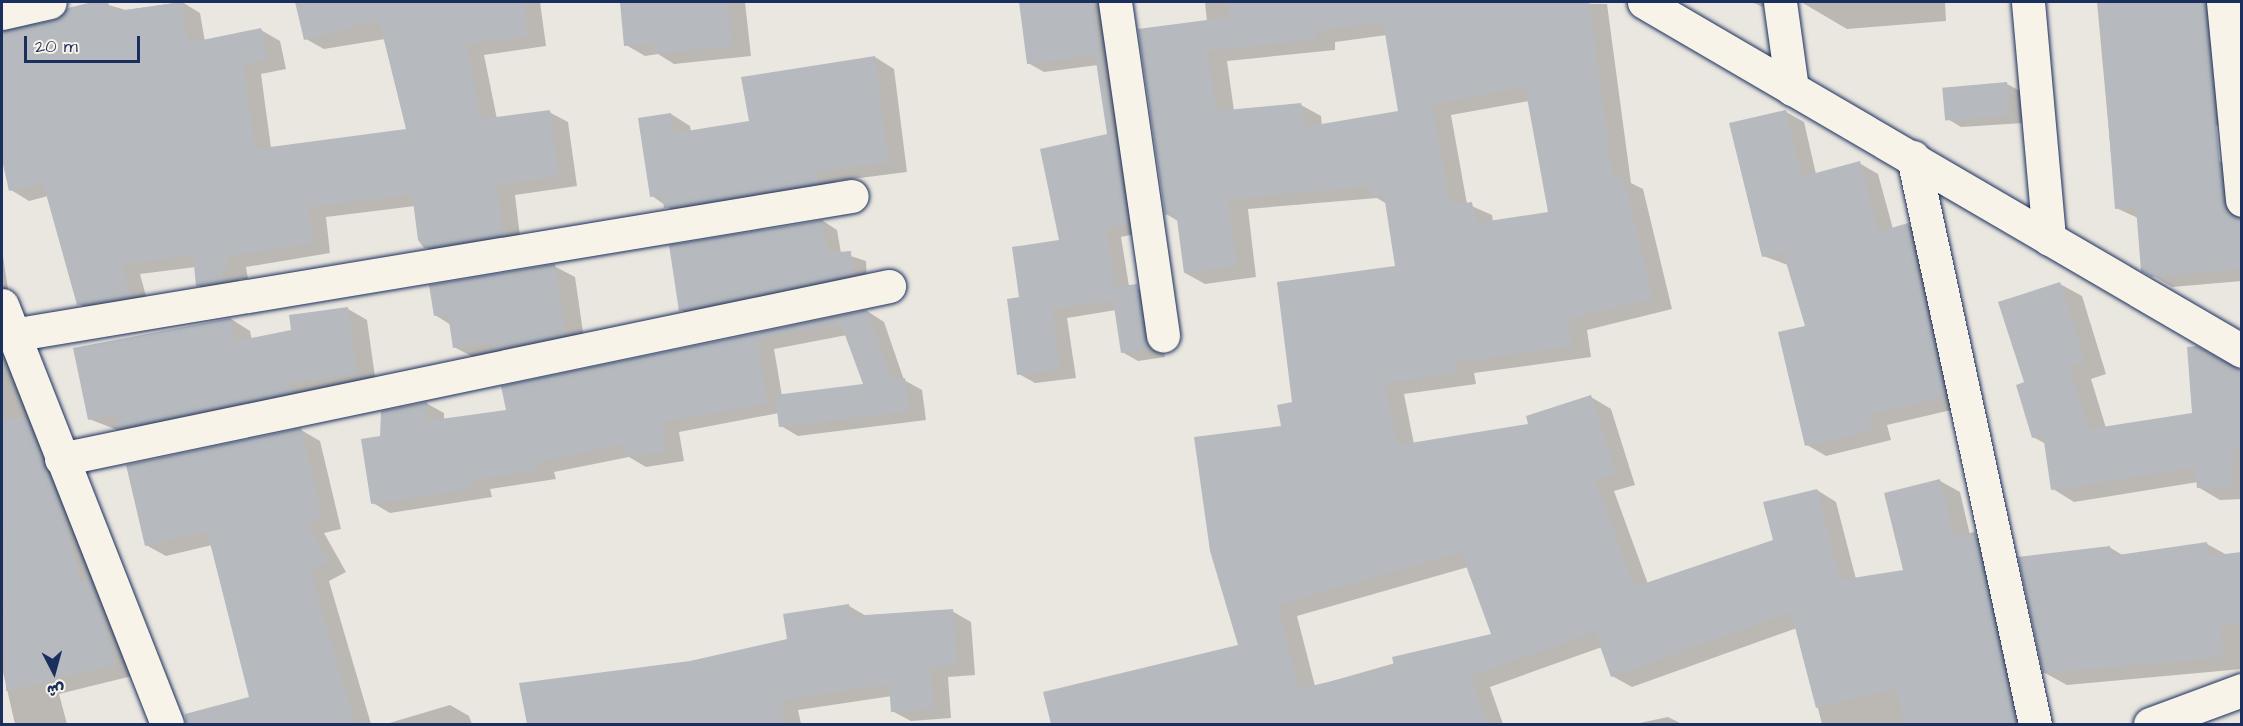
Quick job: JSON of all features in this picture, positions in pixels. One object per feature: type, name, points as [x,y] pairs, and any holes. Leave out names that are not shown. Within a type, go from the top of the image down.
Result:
[{"type":"street","points":[[2,13],[50,2]]},
{"type":"street","points":[[1115,2],[1162,336]]},
{"type":"street","points":[[1644,2],[1913,157],[2241,351]]},
{"type":"street","points":[[1780,2],[1792,89]]},
{"type":"street","points":[[2028,2],[2049,239]]},
{"type":"street","points":[[2223,2],[2241,200]]},
{"type":"street","points":[[1913,157],[2035,724]]},
{"type":"street","points":[[167,724],[7,320],[852,196]]},
{"type":"street","points":[[62,459],[889,286]]},
{"type":"street","points":[[2150,724],[2241,690]]},
{"type":"building","points":[[92,2],[108,2],[111,12],[182,2],[188,43],[261,28],[268,59],[243,64],[255,149],[406,129],[379,20],[304,40],[295,2],[523,2],[528,36],[466,44],[481,119],[550,110],[559,176],[497,185],[503,235],[424,248],[418,240],[412,194],[308,207],[312,243],[228,256],[229,268],[221,269],[223,281],[196,286],[193,255],[122,264],[131,296],[77,305],[43,183],[9,191],[2,160],[2,31],[54,20],[68,8]]},
{"type":"building","points":[[620,2],[728,2],[732,46],[654,54],[653,43],[624,46]]},
{"type":"building","points":[[1019,2],[1092,2],[1128,223],[1106,228],[1115,287],[1137,284],[1150,349],[1121,353],[1113,300],[1052,309],[1060,369],[1017,375],[1007,299],[1019,297],[1012,247],[1059,240],[1040,149],[1107,134],[1095,55],[1027,64]]},
{"type":"building","points":[[1228,2],[1589,2],[1613,179],[1623,176],[1653,298],[1568,319],[1572,346],[1455,362],[1457,373],[1384,383],[1398,445],[1528,424],[1526,416],[1591,395],[1616,474],[1595,480],[1634,587],[1773,540],[1763,502],[1817,489],[1840,580],[1903,570],[1884,493],[1940,479],[1954,536],[1975,532],[2016,724],[1905,724],[1896,688],[1816,708],[1791,612],[1611,677],[1595,632],[1470,676],[1488,724],[1051,724],[1043,692],[1238,645],[1210,551],[1194,437],[1281,426],[1277,405],[1292,402],[1277,282],[1395,266],[1384,195],[1372,197],[1370,186],[1228,199],[1237,266],[1184,273],[1176,212],[1165,215],[1138,29],[1230,17]],"holes":[[[1383,22],[1398,111],[1304,127],[1301,103],[1216,111],[1207,51],[1316,39],[1315,31]],[[1525,87],[1548,212],[1476,223],[1472,202],[1450,205],[1432,104]],[[1461,552],[1491,634],[1392,657],[1394,666],[1299,689],[1278,605]]]},
{"type":"building","points":[[2099,2],[2205,2],[2223,202],[2227,211],[2241,218],[2241,269],[2152,277],[2141,271],[2136,207],[2115,209]]},
{"type":"building","points":[[875,56],[888,162],[817,171],[818,183],[664,208],[662,195],[650,197],[638,118],[671,113],[674,133],[749,121],[741,77]]},
{"type":"building","points":[[2007,82],[2010,115],[1945,121],[1942,88]]},
{"type":"building","points":[[1786,110],[1801,177],[1860,161],[1878,232],[1908,223],[1945,397],[1869,415],[1873,430],[1805,446],[1778,332],[1805,326],[1783,252],[1762,257],[1729,123]]},
{"type":"building","points":[[823,220],[828,253],[851,251],[853,274],[679,311],[669,245]]},
{"type":"building","points":[[555,264],[565,335],[494,349],[492,342],[453,348],[448,314],[434,316],[429,285]]},
{"type":"building","points":[[2060,282],[2085,362],[2069,367],[2089,429],[2192,413],[2187,347],[2197,346],[2241,370],[2241,450],[2232,451],[2234,486],[2197,488],[2195,467],[2051,490],[2043,435],[2032,438],[2016,385],[2024,382],[1998,302]]},
{"type":"building","points":[[348,307],[357,374],[290,383],[292,392],[118,428],[114,414],[88,420],[73,348],[231,318],[236,341],[291,330],[289,315]]},
{"type":"building","points":[[867,310],[891,380],[905,378],[909,411],[779,427],[775,395],[863,384],[841,324],[757,339],[767,403],[662,422],[667,451],[627,457],[625,444],[537,462],[538,470],[473,479],[475,488],[371,504],[361,439],[380,436],[381,411],[427,402],[426,421],[506,410],[501,386]]},
{"type":"building","points":[[26,417],[62,508],[80,582],[90,579],[117,664],[6,691],[2,421]]},
{"type":"building","points":[[301,428],[322,518],[306,522],[328,561],[310,570],[355,724],[186,724],[185,714],[249,697],[207,531],[145,546],[126,465]]},
{"type":"building","points":[[2207,542],[2209,556],[2241,552],[2241,623],[2219,626],[2224,657],[2043,673],[2018,557],[2110,546],[2111,556]]},
{"type":"building","points":[[849,604],[851,616],[953,609],[957,665],[930,667],[933,708],[891,712],[889,684],[780,700],[785,724],[527,724],[519,683],[690,661],[787,639],[783,614]]}]
